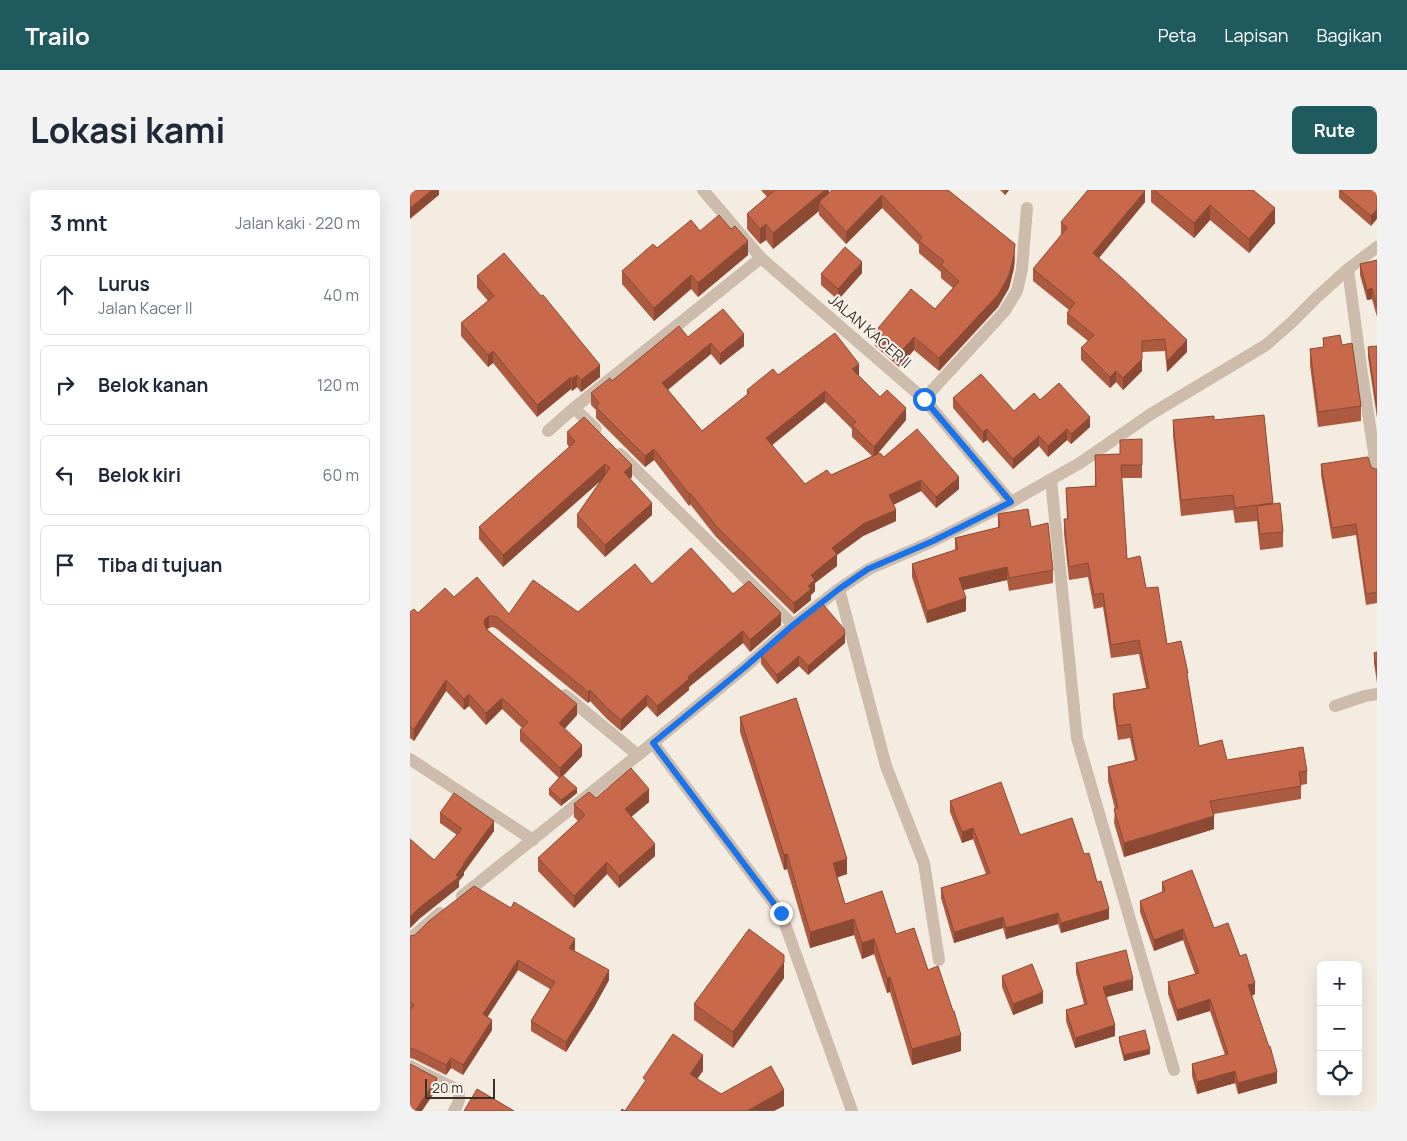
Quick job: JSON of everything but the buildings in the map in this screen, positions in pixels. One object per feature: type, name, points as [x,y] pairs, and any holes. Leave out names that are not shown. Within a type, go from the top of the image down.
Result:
[{"type":"street","name":"JALAN KACER II","points":[[703,190],[761,258],[924,399],[1011,502]]},
{"type":"street","points":[[924,399],[1004,312],[1017,291],[1022,269],[1027,208]]},
{"type":"street","points":[[410,939],[424,925],[653,743],[793,625],[839,589],[868,569],[933,541],[1051,480],[1080,463],[1151,414],[1266,345],[1348,269],[1377,247]]},
{"type":"street","points":[[548,431],[761,258]]},
{"type":"street","points":[[1348,269],[1377,472]]},
{"type":"street","points":[[574,408],[793,625]]},
{"type":"street","points":[[1051,480],[1077,738],[1174,1070]]},
{"type":"street","points":[[839,589],[886,766],[924,863],[939,960]]},
{"type":"street","points":[[554,686],[638,755]]},
{"type":"street","points":[[1335,706],[1377,694]]},
{"type":"street","points":[[653,743],[781,913],[852,1111]]},
{"type":"street","points":[[410,760],[533,840]]},
{"type":"street","points":[[410,1066],[458,1090],[460,1096],[454,1111]]},
{"type":"route","points":[[781,913],[653,743],[793,625],[868,569],[933,541],[1011,502],[924,399]]}]
